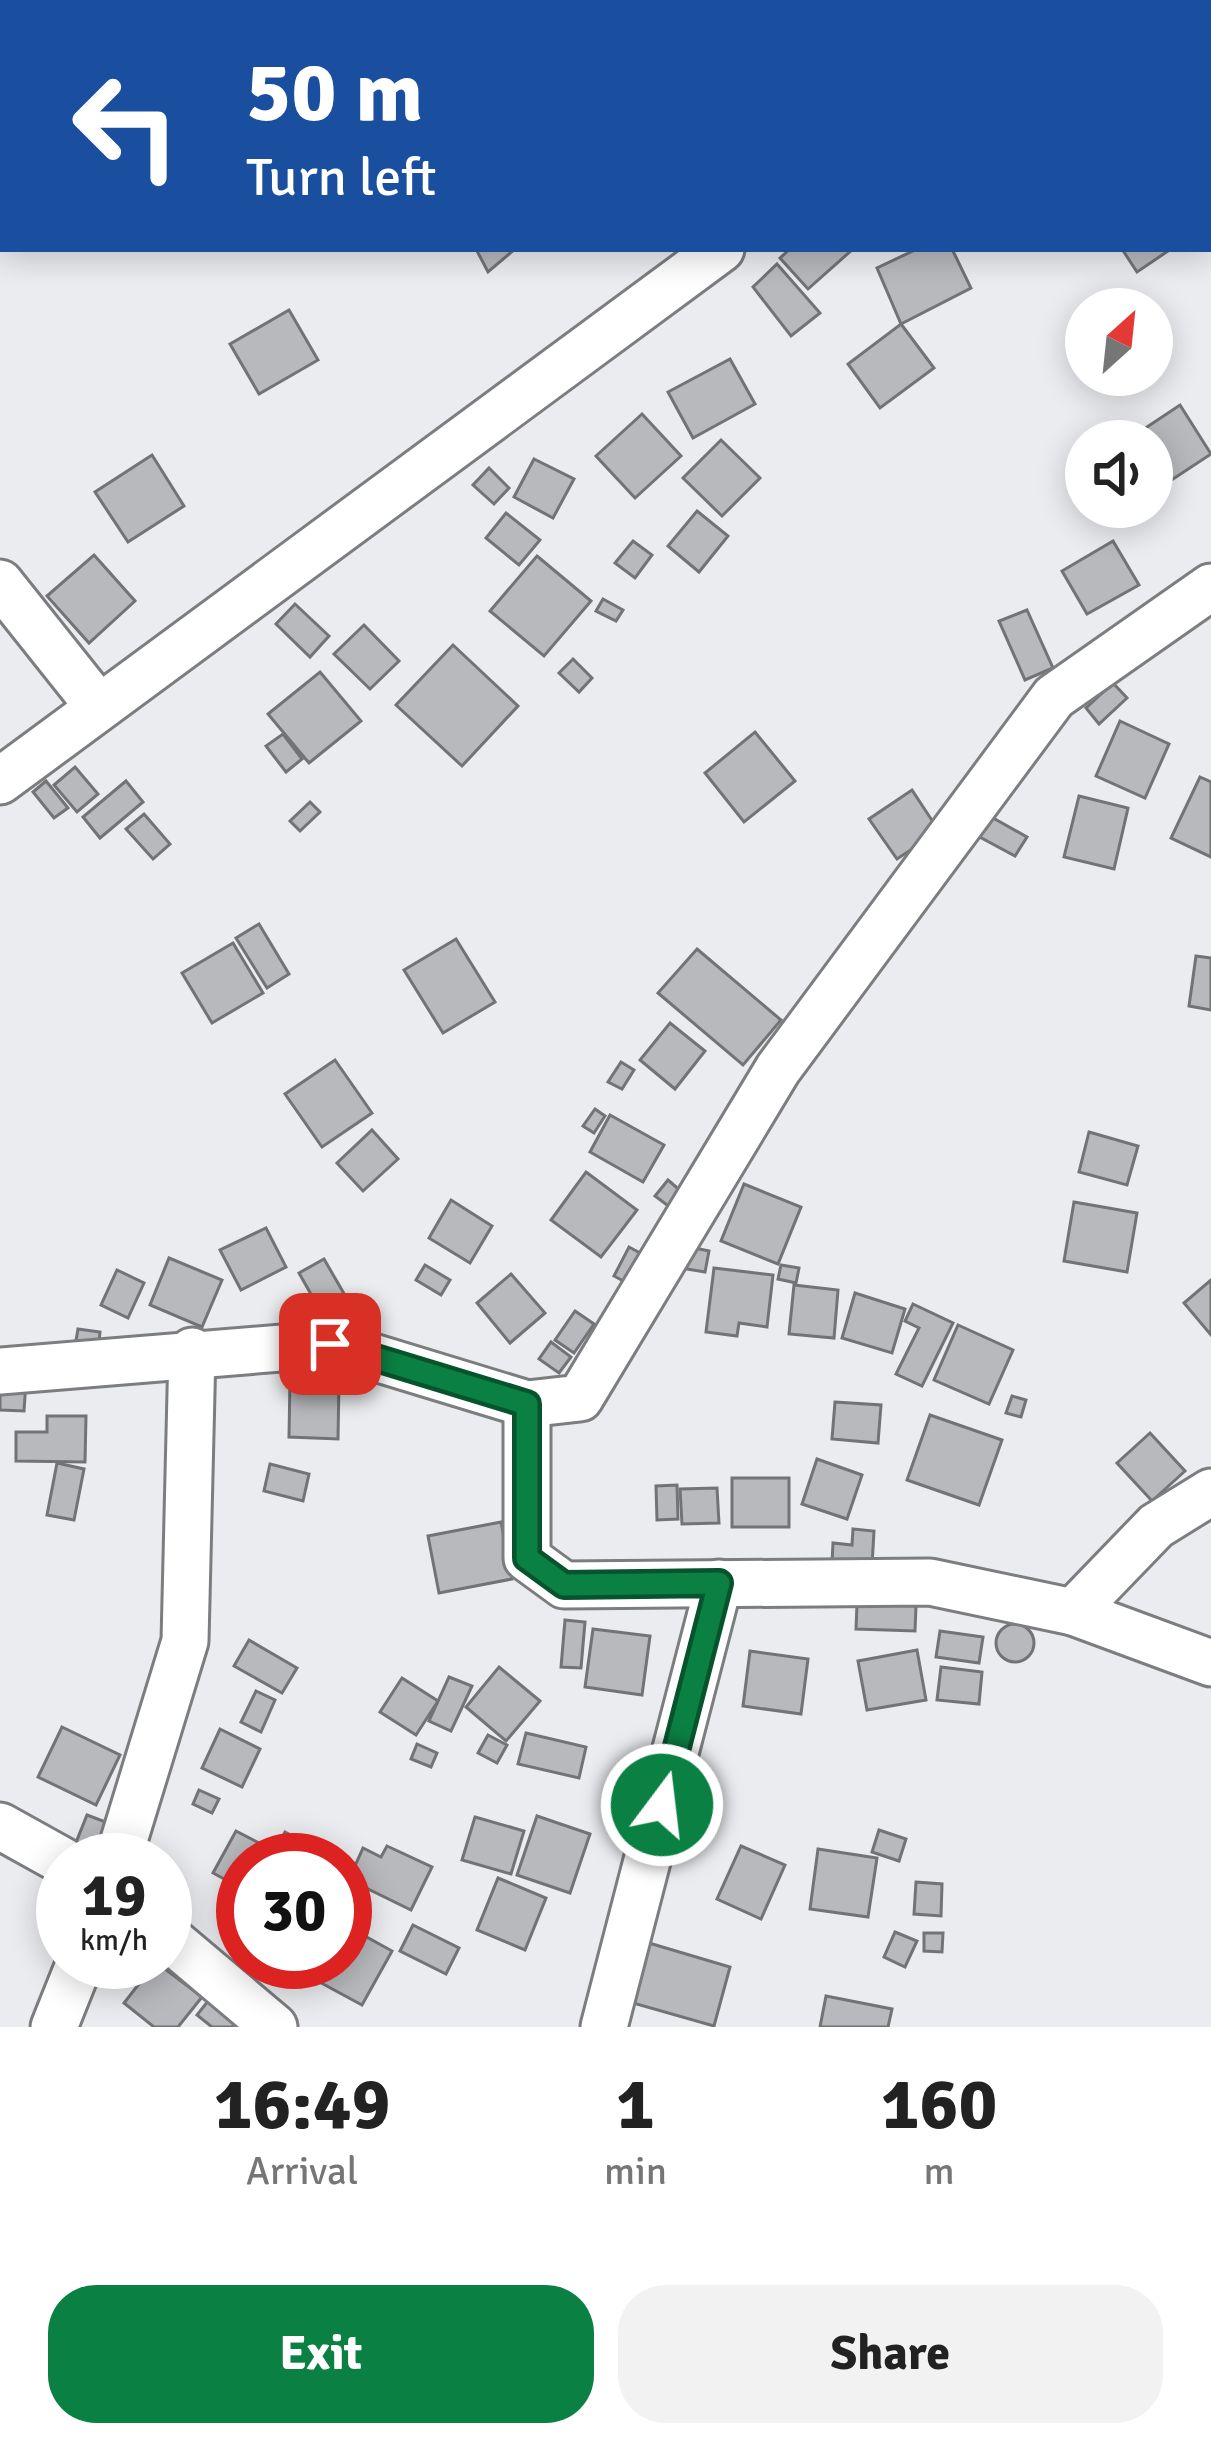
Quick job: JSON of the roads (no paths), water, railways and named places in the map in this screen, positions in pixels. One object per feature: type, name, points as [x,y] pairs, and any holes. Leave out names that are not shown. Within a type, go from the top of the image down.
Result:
[{"type":"street","points":[[0,781],[717,252]]},
{"type":"street","points":[[0,583],[98,706]]},
{"type":"street","points":[[0,1371],[192,1351],[330,1344],[527,1404],[580,1398],[778,1069],[1054,697],[1211,587]]},
{"type":"street","points":[[126,1833],[185,1641],[192,1351]]},
{"type":"street","points":[[527,1404],[527,1558],[564,1585],[930,1582],[1073,1612],[1211,1663]]},
{"type":"street","points":[[1073,1612],[1156,1526],[1211,1492]]},
{"type":"street","points":[[604,2027],[719,1583]]},
{"type":"street","points":[[0,1826],[36,1846]]},
{"type":"street","points":[[192,1958],[274,2027]]},
{"type":"street","points":[[54,2027],[69,1989]]}]
